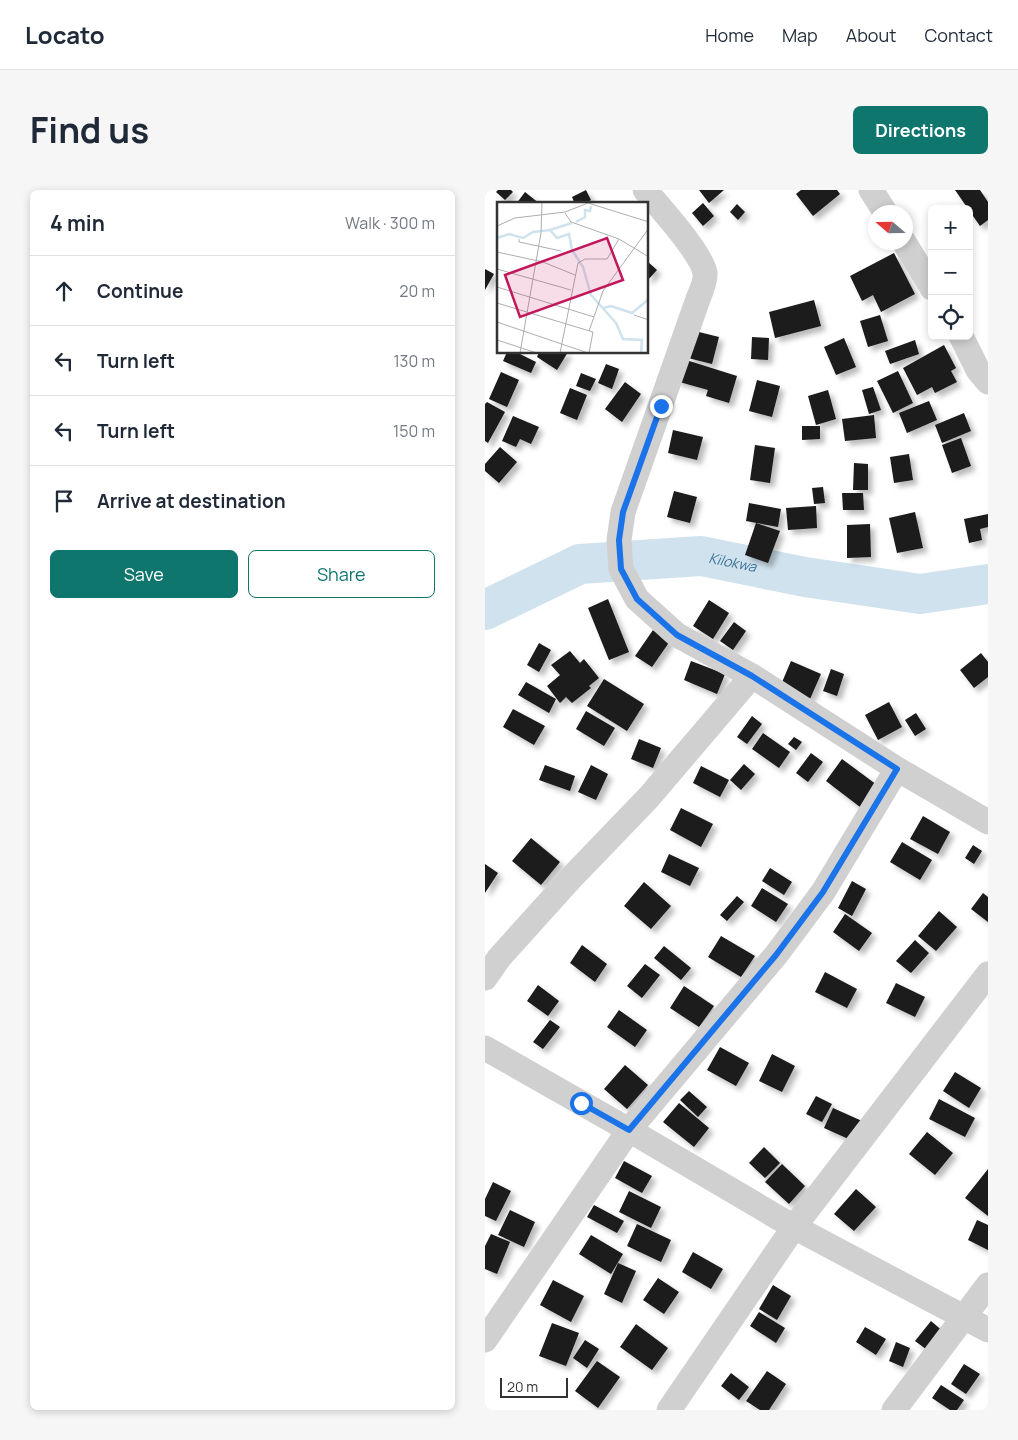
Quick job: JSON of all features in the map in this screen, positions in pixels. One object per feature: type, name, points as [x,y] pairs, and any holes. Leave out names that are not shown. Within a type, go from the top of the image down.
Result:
[{"type":"street","points":[[645,190],[702,262],[705,274],[699,299],[623,512],[619,540],[621,569],[637,599],[677,635],[752,676],[897,769],[988,822]]},
{"type":"street","points":[[871,190],[881,205]]},
{"type":"street","points":[[909,250],[928,281]]},
{"type":"street","points":[[963,340],[978,370],[988,382]]},
{"type":"street","points":[[485,978],[499,958],[573,876],[649,797],[752,676]]},
{"type":"street","points":[[485,1340],[629,1130],[776,955],[823,892],[897,769]]},
{"type":"street","points":[[669,1410],[794,1227],[988,974]]},
{"type":"street","points":[[485,1048],[794,1227],[988,1330]]},
{"type":"street","points":[[894,1410],[988,1286]]},
{"type":"building","points":[[498,190],[511,190],[513,192],[505,200],[496,192]]},
{"type":"building","points":[[586,190],[591,200],[588,202],[574,202],[572,197]]},
{"type":"building","points":[[699,190],[724,190],[709,203]]},
{"type":"building","points":[[801,190],[837,190],[840,194],[813,216],[796,194]]},
{"type":"building","points":[[955,190],[980,190],[988,202],[988,220],[980,226],[973,216],[973,205],[965,205]]},
{"type":"building","points":[[525,192],[538,202],[518,202]]},
{"type":"building","points":[[703,203],[714,216],[703,226],[692,213]]},
{"type":"building","points":[[737,204],[745,212],[738,220],[730,212]]},
{"type":"building","points":[[894,253],[915,294],[881,312],[873,295],[862,301],[850,276]]},
{"type":"building","points":[[649,263],[657,270],[649,279]]},
{"type":"building","points":[[485,269],[494,274],[485,290]]},
{"type":"building","points":[[814,300],[821,326],[775,338],[769,312]]},
{"type":"building","points":[[880,315],[888,341],[868,347],[860,321]]},
{"type":"building","points":[[695,331],[719,337],[712,364],[688,358]]},
{"type":"building","points":[[752,337],[769,338],[768,360],[751,359]]},
{"type":"building","points":[[844,338],[856,367],[836,375],[824,347]]},
{"type":"building","points":[[915,340],[919,354],[890,364],[885,351]]},
{"type":"building","points":[[944,345],[956,368],[951,371],[957,382],[935,393],[932,387],[917,395],[903,368]]},
{"type":"building","points":[[506,354],[520,354],[536,362],[531,373],[503,361]]},
{"type":"building","points":[[538,354],[567,354],[557,370],[537,357]]},
{"type":"building","points":[[683,359],[737,376],[729,403],[706,396],[708,390],[676,381]]},
{"type":"building","points":[[606,364],[619,369],[612,389],[598,383]]},
{"type":"building","points":[[898,371],[913,403],[893,413],[877,381]]},
{"type":"building","points":[[501,372],[519,380],[507,407],[489,399]]},
{"type":"building","points":[[581,373],[596,379],[590,391],[576,386]]},
{"type":"building","points":[[757,380],[780,386],[772,417],[749,411]]},
{"type":"building","points":[[625,382],[641,394],[622,422],[605,409]]},
{"type":"building","points":[[873,387],[881,410],[869,414],[862,390]]},
{"type":"building","points":[[570,388],[587,395],[577,420],[560,413]]},
{"type":"building","points":[[828,390],[836,419],[816,425],[808,396]]},
{"type":"building","points":[[929,401],[937,420],[907,433],[899,413]]},
{"type":"building","points":[[487,402],[505,412],[488,443],[485,441],[485,404]]},
{"type":"building","points":[[964,413],[971,431],[942,443],[935,425]]},
{"type":"building","points":[[874,415],[876,438],[845,441],[842,419]]},
{"type":"building","points":[[513,416],[539,427],[531,444],[520,439],[516,447],[502,441]]},
{"type":"building","points":[[802,426],[820,426],[820,439],[802,440]]},
{"type":"building","points":[[673,430],[703,437],[697,460],[668,453]]},
{"type":"building","points":[[961,438],[971,466],[952,473],[942,445]]},
{"type":"building","points":[[755,445],[775,448],[770,483],[750,480]]},
{"type":"building","points":[[500,447],[517,462],[499,483],[485,471],[485,464]]},
{"type":"building","points":[[909,454],[913,480],[894,483],[890,457]]},
{"type":"building","points":[[854,463],[868,464],[868,490],[853,490]]},
{"type":"building","points":[[823,487],[825,503],[814,504],[812,488]]},
{"type":"building","points":[[674,491],[697,497],[690,523],[667,517]]},
{"type":"building","points":[[842,493],[863,493],[864,510],[843,510]]},
{"type":"building","points":[[749,503],[781,509],[778,527],[746,521]]},
{"type":"building","points":[[816,506],[817,528],[788,530],[786,508]]},
{"type":"building","points":[[915,512],[923,548],[897,553],[889,518]]},
{"type":"building","points":[[988,514],[988,527],[980,529],[982,540],[969,543],[964,519]]},
{"type":"building","points":[[756,523],[780,531],[768,563],[745,555]]},
{"type":"building","points":[[870,524],[871,557],[847,558],[847,525]]},
{"type":"building","points":[[608,599],[629,652],[609,660],[588,608]]},
{"type":"building","points":[[709,600],[729,613],[713,639],[693,626]]},
{"type":"building","points":[[734,622],[746,631],[733,650],[720,641]]},
{"type":"building","points":[[653,630],[670,641],[652,667],[635,656]]},
{"type":"building","points":[[539,643],[551,650],[539,672],[527,665]]},
{"type":"building","points":[[570,651],[580,663],[584,659],[599,678],[589,686],[591,688],[572,703],[566,697],[560,703],[547,686],[560,675],[551,665]]},
{"type":"building","points":[[981,653],[988,662],[988,677],[974,688],[960,670]]},
{"type":"building","points":[[691,661],[725,674],[717,694],[684,680]]},
{"type":"building","points":[[791,661],[821,674],[810,699],[780,687]]},
{"type":"building","points":[[831,669],[844,674],[837,696],[823,691]]},
{"type":"building","points":[[604,679],[644,704],[627,731],[587,706]]},
{"type":"building","points":[[526,682],[556,699],[549,713],[518,695]]},
{"type":"building","points":[[889,702],[902,727],[878,740],[865,715]]},
{"type":"building","points":[[513,709],[545,726],[534,745],[503,727]]},
{"type":"building","points":[[586,711],[615,728],[604,746],[576,729]]},
{"type":"building","points":[[916,713],[926,729],[915,736],[905,720]]},
{"type":"building","points":[[752,716],[762,724],[747,744],[737,737]]},
{"type":"building","points":[[763,733],[790,752],[779,768],[752,749]]},
{"type":"building","points":[[794,737],[802,742],[796,750],[788,744]]},
{"type":"building","points":[[639,739],[661,748],[653,768],[631,759]]},
{"type":"building","points":[[811,753],[823,762],[808,782],[796,773]]},
{"type":"building","points":[[842,759],[877,785],[860,807],[826,781]]},
{"type":"building","points":[[744,764],[755,774],[741,790],[730,780]]},
{"type":"building","points":[[545,765],[575,776],[570,791],[539,780]]},
{"type":"building","points":[[591,765],[608,774],[596,800],[578,792]]},
{"type":"building","points":[[701,766],[729,780],[720,797],[693,783]]},
{"type":"building","points":[[681,808],[713,824],[701,847],[670,830]]},
{"type":"building","points":[[923,816],[950,832],[938,854],[910,839]]},
{"type":"building","points":[[531,838],[560,862],[541,885],[512,861]]},
{"type":"building","points":[[902,842],[932,860],[920,880],[890,862]]},
{"type":"building","points":[[973,845],[982,851],[974,864],[965,858]]},
{"type":"building","points":[[669,854],[699,868],[690,886],[661,872]]},
{"type":"building","points":[[485,864],[498,873],[485,893]]},
{"type":"building","points":[[770,868],[792,882],[784,895],[762,881]]},
{"type":"building","points":[[852,881],[866,889],[852,916],[838,908]]},
{"type":"building","points":[[644,882],[671,906],[651,929],[624,906]]},
{"type":"building","points":[[762,888],[788,904],[776,922],[751,906]]},
{"type":"building","points":[[983,893],[988,897],[988,922],[971,909]]},
{"type":"building","points":[[737,896],[744,902],[727,921],[720,915]]},
{"type":"building","points":[[939,911],[957,927],[936,951],[918,936]]},
{"type":"building","points":[[845,914],[872,933],[859,951],[833,932]]},
{"type":"building","points":[[721,936],[755,956],[741,977],[708,957]]},
{"type":"building","points":[[915,940],[929,953],[911,973],[896,961]]},
{"type":"building","points":[[582,945],[607,964],[595,982],[570,963]]},
{"type":"building","points":[[664,946],[691,968],[681,980],[654,958]]},
{"type":"building","points":[[645,964],[660,975],[642,998],[627,986]]},
{"type":"building","points":[[825,972],[857,989],[847,1008],[815,992]]},
{"type":"building","points":[[896,983],[925,997],[915,1017],[886,1003]]},
{"type":"building","points":[[538,985],[559,1001],[548,1016],[527,1001]]},
{"type":"building","points":[[684,986],[714,1006],[699,1027],[670,1008]]},
{"type":"building","points":[[619,1010],[647,1030],[635,1047],[607,1027]]},
{"type":"building","points":[[550,1020],[560,1027],[543,1049],[533,1042]]},
{"type":"building","points":[[720,1047],[749,1063],[736,1086],[707,1070]]},
{"type":"building","points":[[772,1054],[795,1066],[782,1092],[759,1081]]},
{"type":"building","points":[[625,1065],[648,1085],[627,1109],[604,1089]]},
{"type":"building","points":[[955,1072],[981,1088],[969,1108],[943,1091]]},
{"type":"building","points":[[689,1091],[707,1107],[698,1117],[680,1100]]},
{"type":"building","points":[[816,1096],[832,1104],[822,1122],[806,1114]]},
{"type":"building","points":[[939,1099],[975,1118],[965,1137],[929,1119]]},
{"type":"building","points":[[679,1103],[709,1128],[694,1147],[663,1122]]},
{"type":"building","points":[[833,1108],[862,1121],[853,1141],[824,1128]]},
{"type":"building","points":[[927,1132],[953,1153],[935,1175],[909,1154]]},
{"type":"building","points":[[764,1147],[780,1163],[765,1178],[749,1163]]},
{"type":"building","points":[[624,1161],[652,1176],[642,1193],[615,1178]]},
{"type":"building","points":[[782,1164],[805,1186],[789,1204],[765,1182]]},
{"type":"building","points":[[988,1169],[988,1216],[965,1198]]},
{"type":"building","points":[[493,1182],[511,1191],[496,1221],[485,1216],[485,1199]]},
{"type":"building","points":[[856,1189],[876,1207],[854,1231],[834,1214]]},
{"type":"building","points":[[629,1191],[661,1207],[651,1228],[619,1212]]},
{"type":"building","points":[[594,1205],[624,1221],[617,1233],[587,1217]]},
{"type":"building","points":[[510,1210],[535,1222],[524,1247],[498,1235]]},
{"type":"building","points":[[977,1220],[988,1225],[988,1250],[968,1240]]},
{"type":"building","points":[[637,1224],[671,1240],[661,1262],[627,1246]]},
{"type":"building","points":[[491,1234],[510,1242],[497,1274],[485,1269],[485,1246]]},
{"type":"building","points":[[591,1235],[623,1254],[611,1274],[579,1254]]},
{"type":"building","points":[[693,1252],[723,1269],[711,1289],[682,1272]]},
{"type":"building","points":[[618,1263],[636,1271],[622,1303],[604,1294]]},
{"type":"building","points":[[658,1278],[679,1292],[664,1314],[643,1300]]},
{"type":"building","points":[[553,1280],[584,1296],[571,1322],[540,1305]]},
{"type":"building","points":[[773,1285],[791,1296],[777,1320],[759,1309]]},
{"type":"building","points":[[759,1312],[785,1328],[776,1343],[750,1326]]},
{"type":"building","points":[[931,1321],[945,1333],[930,1352],[915,1341]]},
{"type":"building","points":[[552,1323],[579,1333],[566,1366],[539,1356]]},
{"type":"building","points":[[636,1324],[668,1348],[652,1370],[620,1347]]},
{"type":"building","points":[[865,1327],[886,1339],[876,1355],[856,1342]]},
{"type":"building","points":[[585,1340],[599,1349],[587,1368],[573,1358]]},
{"type":"building","points":[[896,1342],[910,1348],[903,1367],[889,1361]]},
{"type":"building","points":[[597,1361],[620,1377],[598,1408],[575,1391]]},
{"type":"building","points":[[964,1364],[980,1374],[966,1394],[951,1384]]},
{"type":"building","points":[[767,1371],[786,1384],[769,1410],[760,1410],[746,1401]]},
{"type":"building","points":[[731,1373],[749,1387],[739,1400],[721,1386]]},
{"type":"building","points":[[941,1385],[964,1400],[957,1410],[950,1410],[932,1398]]},
{"type":"waterway","name":"Kilokwa","points":[[485,610],[580,564],[701,556],[805,577],[920,594],[988,584]]},
{"type":"route","points":[[581,1103],[629,1130],[776,955],[823,892],[897,769],[752,676],[677,635],[637,599],[621,569],[619,540],[623,512],[661,406]]}]
